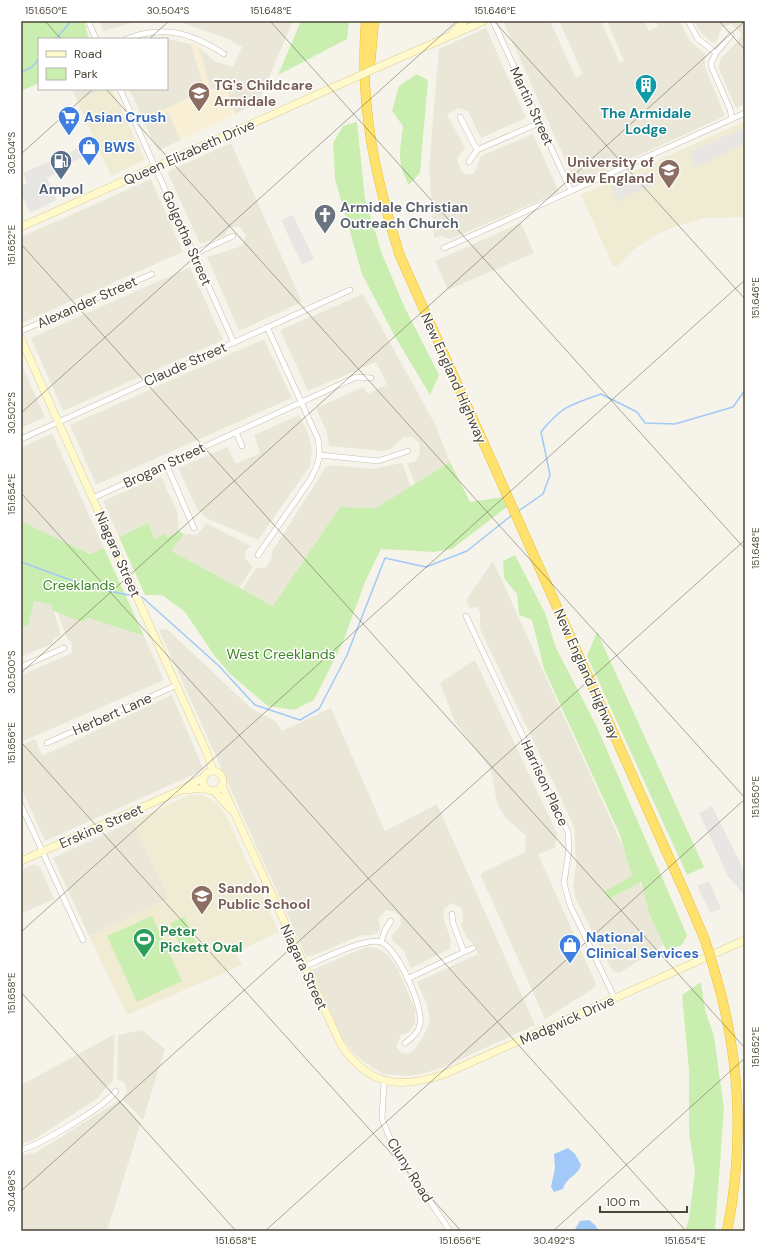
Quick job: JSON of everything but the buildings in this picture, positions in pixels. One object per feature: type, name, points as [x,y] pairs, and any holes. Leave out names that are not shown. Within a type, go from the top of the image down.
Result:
[{"type":"highway","name":"New England Highway","points":[[366,21],[364,86],[370,130],[384,206],[400,256],[681,883],[705,940],[725,1004],[736,1072],[738,1142],[735,1188],[727,1231]]},
{"type":"highway","name":"New England Highway","points":[[370,130],[370,55],[374,21]]},
{"type":"street","points":[[88,21],[96,38]]},
{"type":"street","name":"Queen Elizabeth Drive","points":[[444,37],[466,21]]},
{"type":"street","name":"Queen Elizabeth Drive","points":[[21,227],[444,37],[484,21]]},
{"type":"street","name":"Martin Street","points":[[493,21],[571,191]]},
{"type":"street","points":[[688,21],[698,39],[716,53]]},
{"type":"street","points":[[130,38],[157,31],[180,32],[224,54]]},
{"type":"street","points":[[732,35],[716,53],[711,63],[730,110],[732,119]]},
{"type":"street","name":"Golgotha Street","points":[[120,90],[234,343]]},
{"type":"street","points":[[444,248],[745,113]]},
{"type":"street","points":[[460,116],[469,138],[477,150]]},
{"type":"street","points":[[469,162],[477,150],[539,123]]},
{"type":"street","points":[[194,254],[232,236]]},
{"type":"street","name":"Alexander Street","points":[[21,331],[152,274]]},
{"type":"street","name":"Claude Street","points":[[21,439],[350,290]]},
{"type":"street","points":[[258,555],[310,480],[317,468],[320,455],[318,439],[303,402],[267,328]]},
{"type":"street","name":"Niagara Street","points":[[21,339],[177,685],[206,751],[213,771]]},
{"type":"street","name":"Brogan Street","points":[[92,498],[356,377],[371,378]]},
{"type":"street","points":[[236,432],[242,446]]},
{"type":"street","points":[[320,455],[378,461],[408,451]]},
{"type":"street","points":[[166,464],[194,528]]},
{"type":"street","name":"Harrison Place","points":[[466,616],[568,832],[569,849],[564,883],[570,904],[614,998]]},
{"type":"street","points":[[21,667],[64,648]]},
{"type":"street","name":"Herbert Lane","points":[[48,743],[177,685]]},
{"type":"street","points":[[208,772],[217,772],[222,776],[222,786],[214,791],[206,788],[203,782],[204,776],[208,772]]},
{"type":"street","name":"Erskine Street","points":[[21,861],[181,790],[204,776]]},
{"type":"street","name":"Niagara Street","points":[[222,786],[341,1045],[349,1058],[364,1071],[384,1081]]},
{"type":"street","name":"Erskine Street","points":[[181,790],[206,788]]},
{"type":"street","name":"Niagara Street","points":[[214,791],[234,813]]},
{"type":"street","points":[[21,805],[83,940]]},
{"type":"street","points":[[452,914],[453,923],[464,952]]},
{"type":"street","points":[[381,942],[385,930],[391,921]]},
{"type":"street","name":"Madgwick Drive","points":[[384,1081],[408,1084],[446,1074],[745,940]]},
{"type":"street","points":[[304,967],[356,945],[381,942],[392,951],[407,979],[418,1003],[421,1014],[420,1026],[413,1037],[405,1043]]},
{"type":"street","points":[[407,979],[474,948]]},
{"type":"street","name":"Cluny Road","points":[[384,1081],[382,1119],[394,1148],[450,1231]]},
{"type":"street","points":[[21,1150],[48,1138],[104,1103],[116,1091]]},
{"type":"shaded area","points":[[99,21],[139,21],[103,31]]},
{"type":"shaded area","points":[[178,21],[293,21],[258,103],[235,114],[226,87],[211,90],[198,46],[214,61],[233,67],[242,47],[228,39]]},
{"type":"shaded area","points":[[503,21],[550,21],[576,78],[583,74],[559,21],[601,21],[620,63],[624,61],[607,21],[645,21],[649,31],[658,26],[656,21],[680,21],[689,40],[705,54],[705,67],[725,116],[576,184]]},
{"type":"shaded area","points":[[694,21],[745,21],[745,104],[736,108],[718,67],[721,58],[738,41],[742,34],[731,24],[722,27],[716,43],[711,42],[700,32]]},
{"type":"shaded area","points":[[486,28],[526,118],[481,138],[468,111],[458,108],[447,114],[465,148],[457,159],[461,170],[465,174],[474,174],[481,156],[533,134],[559,192],[451,239],[441,236],[434,238],[429,167],[439,49]]},
{"type":"shaded area","points":[[168,39],[191,44],[205,91],[143,119],[129,90],[168,90]]},
{"type":"shaded area","points":[[191,44],[198,46],[211,90],[226,87],[235,114],[181,140],[168,112],[144,122],[143,119],[205,91]]},
{"type":"shaded area","points":[[72,90],[102,90],[77,101]]},
{"type":"shaded area","points":[[102,90],[112,90],[145,160],[111,176],[77,101]]},
{"type":"shaded area","points":[[168,112],[181,140],[158,151],[144,122]]},
{"type":"shaded area","name":"University of New England","points":[[745,121],[745,217],[704,218],[671,228],[654,236],[633,250],[617,266],[613,266],[581,195]]},
{"type":"shaded area","points":[[745,127],[745,144],[696,167],[690,152]]},
{"type":"shaded area","points":[[231,143],[302,302],[239,331],[207,257],[242,246],[246,235],[240,227],[230,227],[224,236],[200,244],[168,174],[169,171]]},
{"type":"shaded area","points":[[85,145],[89,154],[64,166],[65,170],[47,178],[57,200],[30,213],[21,193],[21,186],[27,183],[23,173]]},
{"type":"shaded area","points":[[647,172],[653,185],[617,201],[611,187]]},
{"type":"shaded area","points":[[151,179],[183,252],[22,323],[21,237]]},
{"type":"shaded area","points":[[293,215],[314,259],[302,265],[281,220]]},
{"type":"shaded area","points":[[521,223],[534,253],[448,290],[435,261]]},
{"type":"shaded area","points":[[190,267],[223,340],[63,411],[31,338]]},
{"type":"shaded area","points":[[363,294],[435,424],[450,462],[415,484],[407,463],[416,461],[420,453],[419,443],[412,437],[404,437],[391,449],[383,451],[329,446],[327,433],[316,408],[363,387],[368,394],[387,384],[376,362],[308,391],[280,330]]},
{"type":"shaded area","points":[[264,339],[292,398],[96,485],[70,425]]},
{"type":"shaded area","points":[[21,363],[45,417],[21,428]]},
{"type":"shaded area","points":[[299,415],[308,433],[312,449],[310,466],[258,540],[208,519],[197,509],[178,468],[227,447],[236,464],[260,453],[254,435]]},
{"type":"shaded area","points":[[52,433],[104,548],[91,554],[21,521],[21,448]]},
{"type":"shaded area","points":[[402,463],[411,487],[376,508],[340,507],[274,606],[242,590],[256,568],[265,568],[271,560],[273,550],[326,467],[333,465],[371,469]]},
{"type":"shaded area","points":[[161,476],[178,514],[179,531],[166,537],[165,535],[155,539],[148,523],[119,537],[103,501]]},
{"type":"shaded area","points":[[206,523],[251,546],[245,552],[245,558],[253,567],[239,588],[170,551],[184,534],[197,535]]},
{"type":"shaded area","points":[[493,561],[667,943],[619,973],[613,972],[576,900],[573,886],[576,865],[574,826],[480,629],[480,612],[477,607],[470,608],[466,600]]},
{"type":"shaded area","points":[[34,601],[52,605],[61,635],[54,639],[52,644],[21,657],[21,628],[29,624]]},
{"type":"shaded area","points":[[57,611],[83,622],[88,618],[144,636],[164,680],[21,742],[21,675],[72,653],[72,644],[66,636]]},
{"type":"shaded area","points":[[167,629],[252,709],[274,720],[282,731],[331,708],[385,831],[437,804],[535,1025],[444,1067],[422,1074],[407,1076],[383,1074],[361,1060],[351,1050],[343,1040],[312,970],[366,947],[377,948],[387,954],[398,969],[415,1009],[415,1023],[409,1032],[401,1035],[396,1046],[401,1053],[409,1054],[415,1049],[426,1031],[430,1019],[426,1002],[417,982],[478,954],[473,943],[467,939],[461,925],[463,917],[462,909],[452,903],[444,909],[443,917],[451,940],[450,949],[411,968],[404,951],[393,941],[391,936],[401,925],[400,916],[393,911],[386,910],[379,918],[380,931],[373,935],[362,935],[314,955],[306,956],[159,630]]},
{"type":"shaded area","points":[[475,660],[557,833],[555,848],[538,854],[596,984],[594,988],[545,1019],[480,874],[525,852],[526,836],[505,817],[497,803],[491,770],[455,722],[440,683]]},
{"type":"shaded area","points":[[172,695],[203,768],[197,773],[45,841],[21,788],[21,745],[35,739],[42,756]]},
{"type":"shaded area","name":"Sandon Public School","points":[[189,795],[202,795],[211,799],[217,803],[226,815],[279,932],[236,952],[242,965],[127,1015],[89,936],[169,899],[133,821]]},
{"type":"shaded area","points":[[712,806],[745,873],[745,896],[728,876],[699,813]]},
{"type":"shaded area","points":[[133,821],[169,899],[89,936],[53,858]]},
{"type":"shaded area","points":[[34,864],[40,867],[54,899],[21,914],[21,870]]},
{"type":"shaded area","points":[[709,881],[721,909],[710,913],[697,886]]},
{"type":"shaded area","points":[[142,1030],[165,1049],[143,1120],[122,1099],[127,1091],[124,1082],[117,1079],[118,1035]]},
{"type":"shaded area","points":[[115,1034],[113,1081],[98,1098],[32,1141],[21,1143],[21,1085]]},
{"type":"shaded area","points":[[120,1100],[141,1123],[107,1231],[21,1231],[21,1156],[37,1152]]},
{"type":"green space","points":[[21,21],[84,21],[89,38],[38,38],[38,83],[21,91]]},
{"type":"green space","points":[[301,21],[349,21],[347,39],[278,75]]},
{"type":"green space","points":[[417,74],[428,80],[420,173],[409,185],[402,170],[400,157],[403,126],[392,111],[399,86]]},
{"type":"green space","points":[[357,122],[365,199],[382,254],[405,308],[439,375],[430,395],[394,335],[362,274],[335,179],[333,143],[343,126]]},
{"type":"green space","name":"West Creeklands","points":[[450,462],[470,502],[503,497],[507,507],[452,549],[434,552],[381,549],[365,582],[343,642],[314,700],[294,710],[268,706],[230,674],[214,655],[185,612],[162,595],[145,595],[119,537],[148,523],[155,539],[165,534],[167,537],[179,531],[184,534],[171,551],[273,606],[340,507],[376,508]]},
{"type":"green space","name":"Creeklands","points":[[21,521],[90,554],[104,548],[144,636],[88,618],[83,622],[53,611],[52,605],[34,601],[29,624],[21,628]]},
{"type":"green space","points":[[515,555],[545,613],[556,648],[596,725],[687,935],[682,945],[666,950],[650,915],[641,882],[608,899],[604,892],[632,876],[620,835],[544,669],[532,620],[519,615],[517,594],[504,578],[503,561]]},
{"type":"green space","points":[[597,632],[704,867],[687,875],[587,656]]},
{"type":"green space","name":"Peter Pickett Oval","points":[[152,916],[182,981],[137,1002],[107,936]]},
{"type":"green space","points":[[184,917],[196,942],[182,949],[170,923]]},
{"type":"green space","points":[[701,982],[705,1010],[714,1036],[724,1109],[715,1231],[685,1231],[689,1218],[695,1172],[689,1132],[689,1070],[682,995]]},
{"type":"water","points":[[568,1148],[575,1154],[581,1165],[577,1172],[567,1181],[563,1189],[554,1192],[551,1187],[555,1168],[554,1154]]},
{"type":"water","points":[[589,1220],[599,1231],[574,1231],[580,1221]]},
{"type":"waterway","points":[[57,38],[71,21]]},
{"type":"waterway","points":[[21,72],[32,67],[38,60]]},
{"type":"waterway","points":[[517,512],[543,494],[550,475],[541,432],[548,423],[567,407],[601,394],[637,412],[645,423],[675,424],[733,407],[745,390]]},
{"type":"waterway","points":[[142,597],[218,665],[255,705],[300,720],[319,709],[347,655],[385,558],[426,567],[467,551],[512,515]]},
{"type":"waterway","points":[[21,562],[93,588],[129,595]]},
{"type":"place","name":"The Armidale Lodge","points":[[646,104]]},
{"type":"place","name":"TG's Childcare Armidale","points":[[199,112]]},
{"type":"place","name":"Asian Crush","points":[[69,136]]},
{"type":"place","name":"BWS","points":[[89,166]]},
{"type":"place","name":"Ampol","points":[[61,180]]},
{"type":"place","name":"University of New England","points":[[669,190]]},
{"type":"place","name":"Armidale Christian Outreach Church","points":[[325,234]]},
{"type":"place","name":"Sandon Public School","points":[[202,916]]},
{"type":"place","name":"Peter Pickett Oval","points":[[144,958]]},
{"type":"place","name":"National Clinical Services","points":[[570,964]]}]
